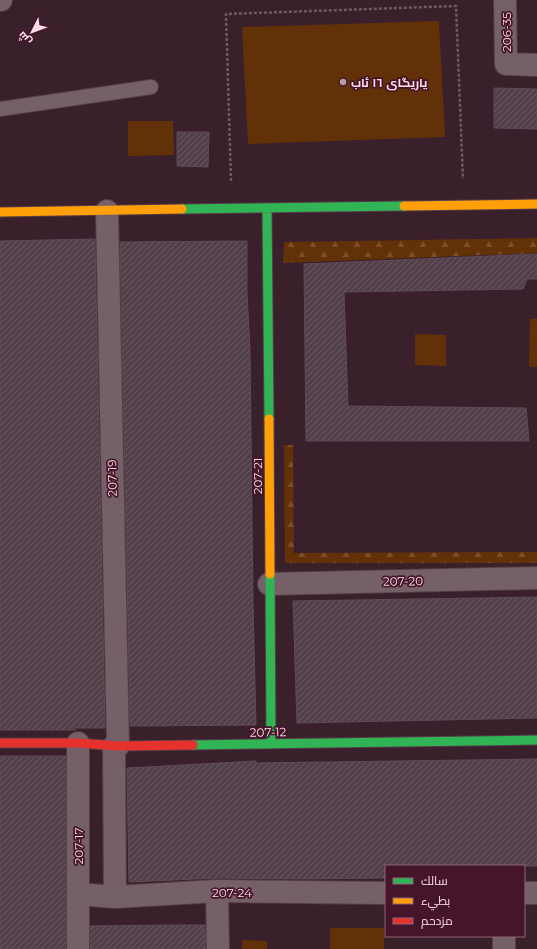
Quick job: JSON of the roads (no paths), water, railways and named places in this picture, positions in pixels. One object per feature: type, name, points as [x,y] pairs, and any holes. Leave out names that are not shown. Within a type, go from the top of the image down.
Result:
[{"type":"street","name":"206-35","points":[[505,0],[506,64],[537,65]]},
{"type":"street","points":[[0,212],[537,204]]},
{"type":"street","name":"207-21","points":[[267,208],[271,744]]},
{"type":"street","name":"207-19","points":[[107,211],[116,746]]},
{"type":"street","name":"207-20","points":[[270,584],[537,578]]},
{"type":"street","name":"207-12","points":[[0,743],[78,743],[116,746],[537,740]]},
{"type":"street","name":"207-17","points":[[78,743],[78,949]]},
{"type":"street","points":[[115,897],[116,746]]},
{"type":"street","points":[[217,891],[218,949]]},
{"type":"street","name":"207-24","points":[[78,894],[115,897],[217,891],[385,893]]},
{"type":"street","points":[[525,893],[537,893]]},
{"type":"street","points":[[504,937],[504,949]]},
{"type":"lane","points":[[0,109],[151,87]]},
{"type":"place","name":"یاریگای ١٦ ئاب","points":[[343,82]]}]
